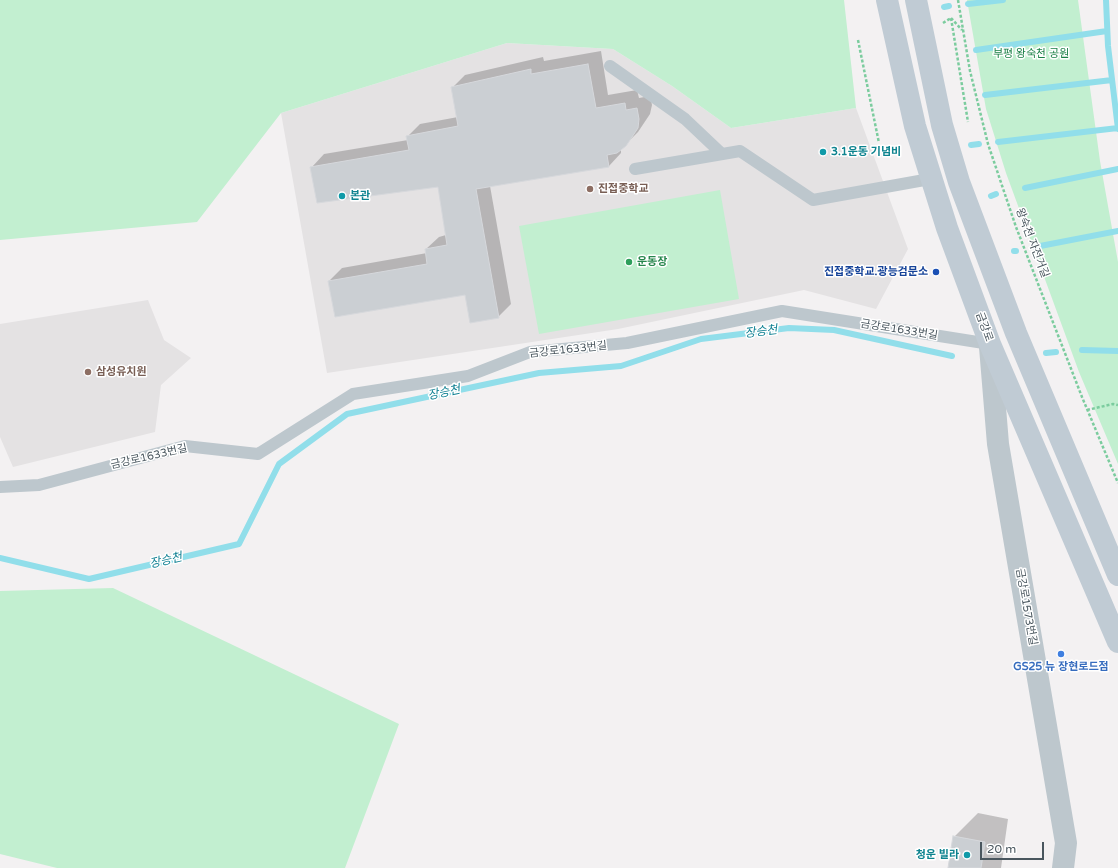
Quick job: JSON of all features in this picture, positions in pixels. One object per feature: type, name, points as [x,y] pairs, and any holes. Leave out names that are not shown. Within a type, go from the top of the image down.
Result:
[{"type":"main road","name":"금강로","points":[[887,0],[910,103],[930,179],[990,344],[1118,642]]},
{"type":"main road","points":[[916,0],[942,125],[959,182],[1016,333],[1118,574]]},
{"type":"street","name":"금강로1573번길","points":[[990,344],[998,444],[1066,843],[1063,868]]},
{"type":"lane","points":[[610,66],[685,119],[722,154]]},
{"type":"lane","points":[[635,170],[740,151],[813,200],[930,179]]},
{"type":"lane","name":"금강로1633번길","points":[[0,487],[39,485],[185,446],[258,454],[353,394],[468,376],[530,352],[627,343],[782,311],[990,344]]},
{"type":"path","name":"왕숙천 자전거길","points":[[958,0],[974,90],[988,144],[1016,227],[1087,410],[1118,484]]},
{"type":"path","points":[[963,30],[951,18],[968,122]]},
{"type":"path","points":[[858,40],[879,143]]},
{"type":"path","points":[[1087,410],[1114,404],[1118,405]]},
{"type":"shaded area","name":"진접중학교","points":[[507,43],[613,49],[672,86],[731,128],[856,108],[908,249],[876,309],[804,290],[618,329],[327,373],[281,113]]},
{"type":"shaded area","name":"삼성유치원","points":[[148,300],[164,340],[191,358],[161,385],[155,432],[13,467],[0,437],[0,324]]},
{"type":"green space","points":[[0,0],[844,0],[856,108],[731,128],[672,86],[613,49],[507,43],[281,113],[197,222],[0,240]]},
{"type":"green space","name":"부평 왕숙천 공원","points":[[967,0],[1078,0],[1100,161],[1118,262],[1118,464],[1079,372],[1006,173],[986,109]]},
{"type":"green space","name":"운동장","points":[[720,190],[739,299],[539,334],[519,226]]},
{"type":"green space","points":[[113,588],[399,724],[345,868],[57,868],[0,854],[0,591]]},
{"type":"building","name":"본관","points":[[588,64],[596,108],[625,103],[626,110],[637,108],[639,119],[638,128],[626,146],[617,153],[607,155],[609,167],[476,189],[499,318],[470,323],[465,295],[335,317],[328,281],[427,264],[425,249],[447,245],[438,187],[317,203],[310,167],[409,150],[406,136],[458,126],[451,87],[531,69],[531,74]]},
{"type":"building","name":"청운 빌라","points":[[953,836],[985,842],[981,868],[948,868]]},
{"type":"waterway","points":[[968,4],[1003,0]]},
{"type":"waterway","points":[[1106,0],[1108,46],[1118,129]]},
{"type":"waterway","points":[[944,7],[949,6]]},
{"type":"waterway","points":[[976,50],[1107,31]]},
{"type":"waterway","points":[[985,95],[1112,80]]},
{"type":"waterway","points":[[998,142],[1118,128]]},
{"type":"waterway","points":[[971,145],[979,144]]},
{"type":"waterway","points":[[1025,188],[1118,169]]},
{"type":"waterway","points":[[991,196],[996,194]]},
{"type":"waterway","points":[[1035,247],[1118,231]]},
{"type":"waterway","name":"장승천","points":[[0,558],[89,579],[239,544],[279,464],[347,414],[539,373],[621,366],[701,339],[789,328],[834,330],[952,356]]},
{"type":"waterway","name":"장승천","points":[[1082,350],[1118,351]]},
{"type":"waterway","name":"장승천","points":[[1046,353],[1056,352]]},
{"type":"place","name":"3.1운동 기념비","points":[[823,152]]},
{"type":"place","name":"진접중학교","points":[[590,189]]},
{"type":"place","name":"본관","points":[[342,196]]},
{"type":"place","name":"운동장","points":[[629,262]]},
{"type":"place","name":"진접중학교.광능검문소","points":[[936,272]]},
{"type":"place","name":"삼성유치원","points":[[88,372]]},
{"type":"place","name":"GS25 뉴 장현로드점","points":[[1061,654]]},
{"type":"place","name":"청운 빌라","points":[[967,855]]}]
